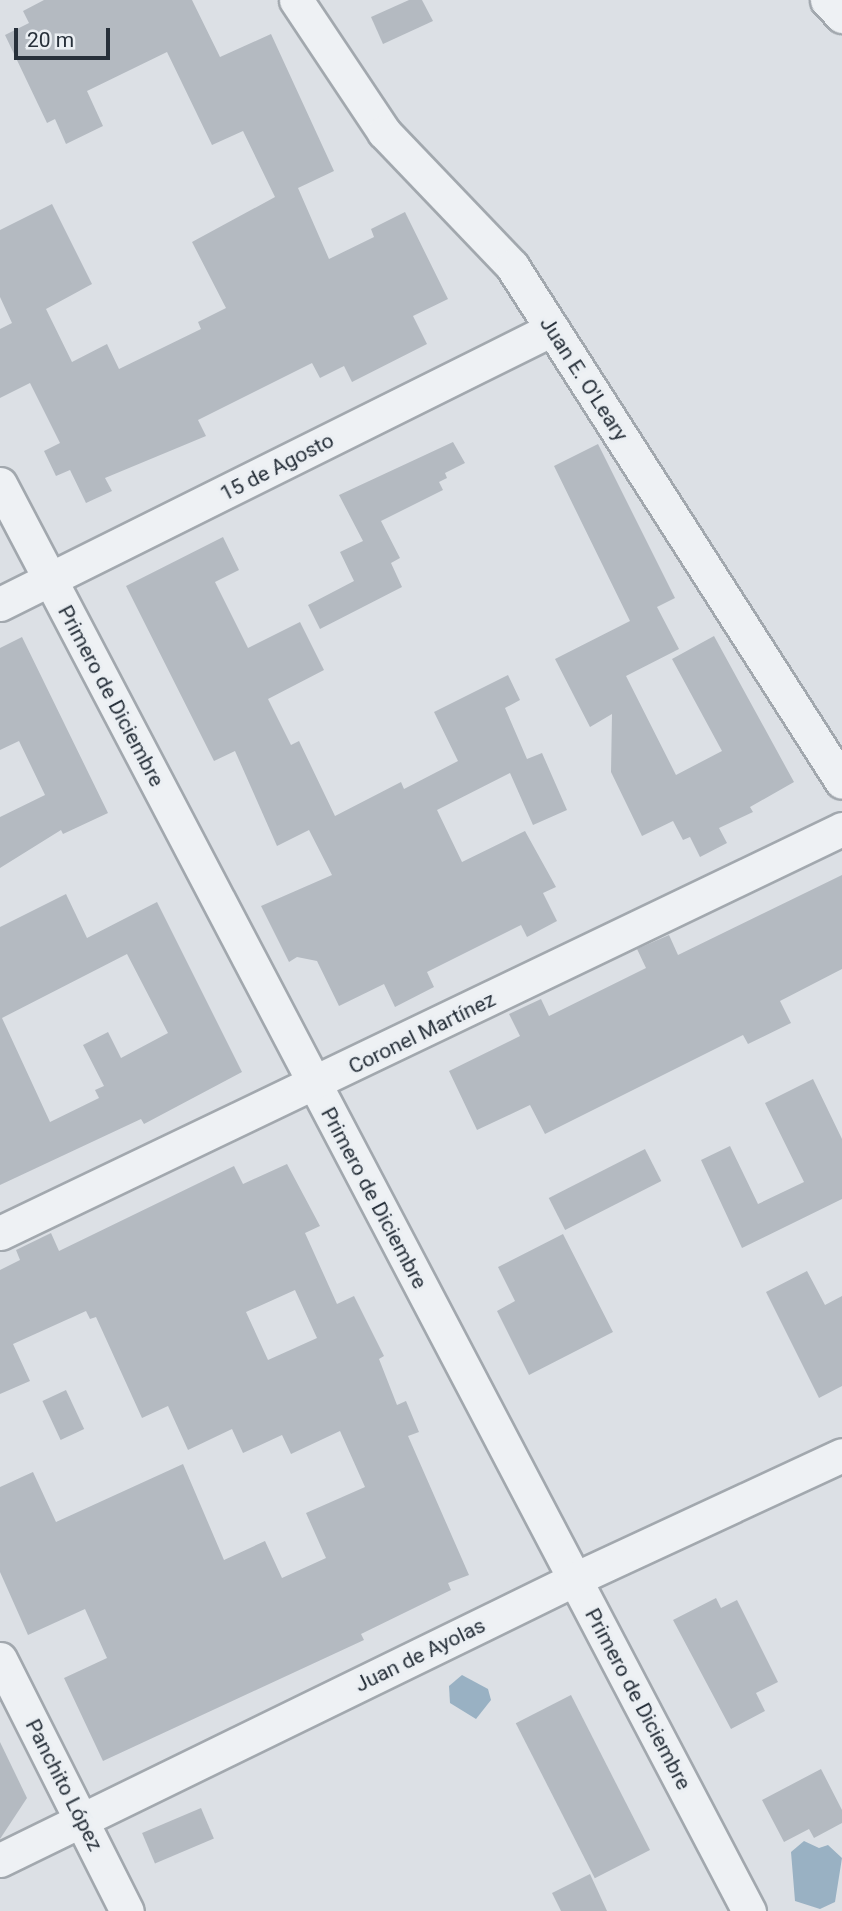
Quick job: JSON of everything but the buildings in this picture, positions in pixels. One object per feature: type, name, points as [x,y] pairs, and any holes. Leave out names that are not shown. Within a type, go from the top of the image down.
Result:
[{"type":"street","name":"Juan E. O'Leary","points":[[296,0],[384,132],[512,266],[842,782]]},
{"type":"street","points":[[827,0],[842,16]]},
{"type":"street","name":"15 de Agosto","points":[[0,604],[51,581],[552,329]]},
{"type":"street","name":"Primero de Diciembre","points":[[0,484],[748,1911]]},
{"type":"street","name":"Coronel Martínez","points":[[0,1233],[314,1085],[842,829]]},
{"type":"street","name":"Juan de Ayolas","points":[[0,1860],[575,1579],[842,1455]]},
{"type":"street","name":"Panchito López","points":[[0,1658],[127,1911]]},
{"type":"water","points":[[462,1675],[488,1689],[491,1700],[476,1719],[450,1703],[449,1686]]},
{"type":"water","points":[[804,1841],[819,1848],[828,1845],[842,1858],[835,1902],[820,1909],[795,1901],[791,1852]]}]
